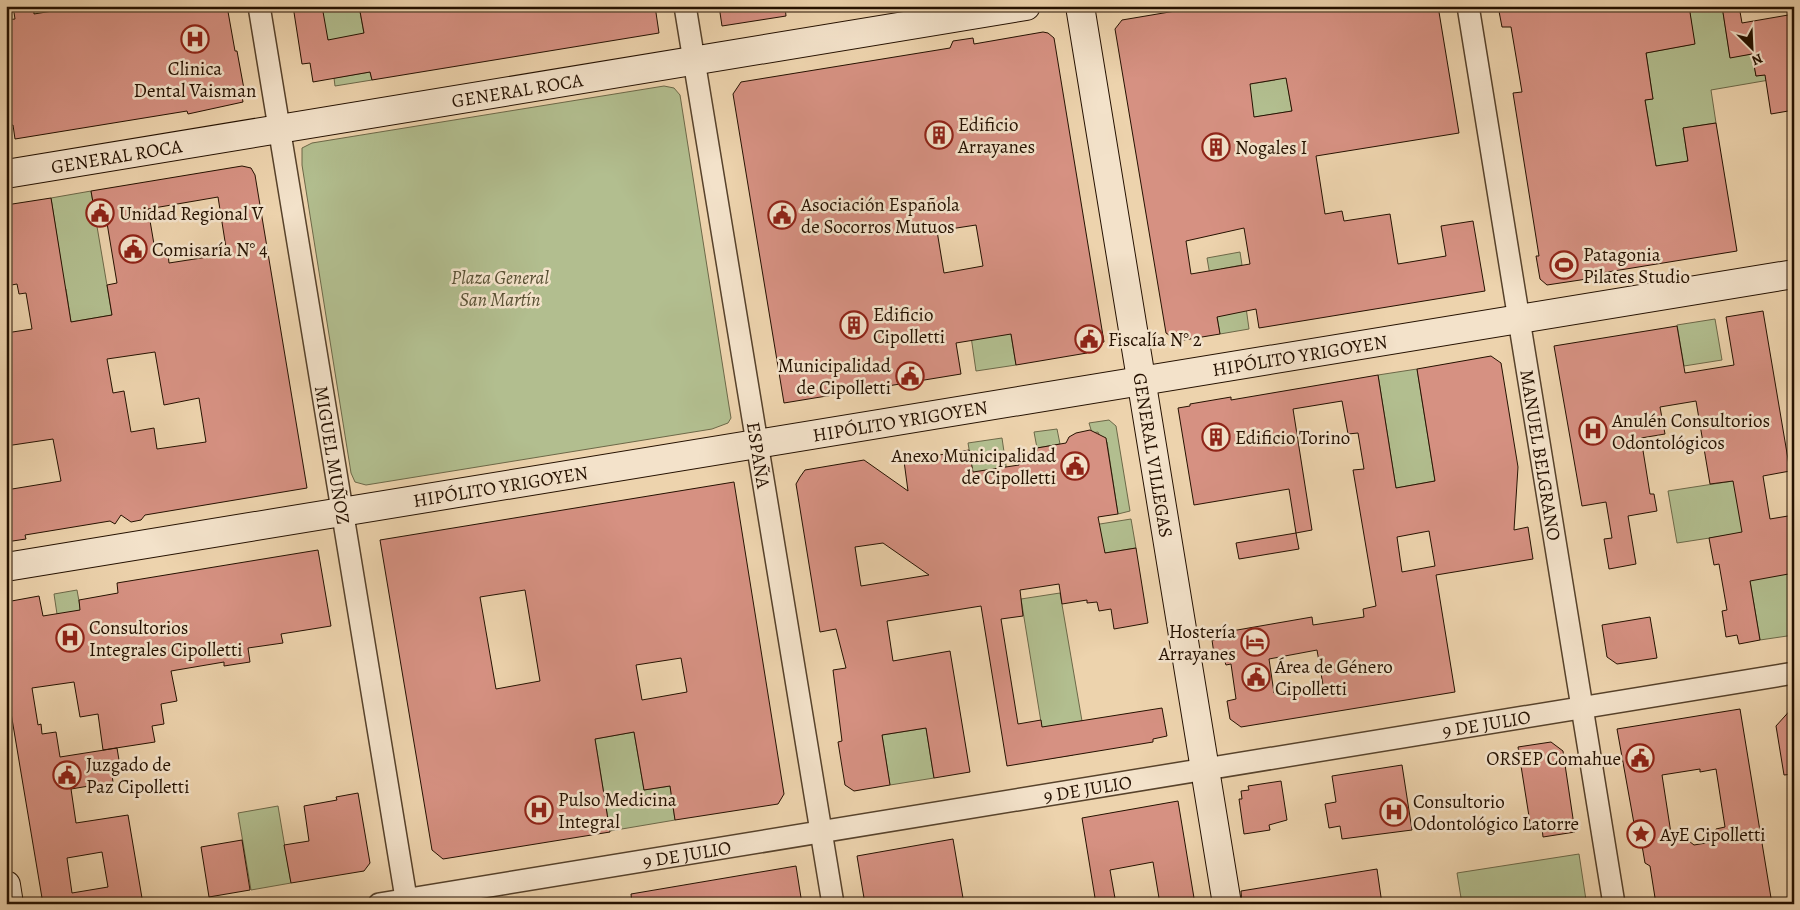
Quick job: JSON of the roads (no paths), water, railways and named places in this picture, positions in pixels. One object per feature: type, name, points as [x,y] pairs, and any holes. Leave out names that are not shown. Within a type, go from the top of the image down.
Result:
[{"type":"street","name":"MIGUEL MUÑOZ","points":[[259,6],[406,902]]},
{"type":"street","name":"ESPAÑA","points":[[685,6],[833,904]]},
{"type":"street","name":"GENERAL ROCA","points":[[6,174],[1026,6]]},
{"type":"street","name":"GENERAL VILLEGAS","points":[[1080,6],[1226,904]]},
{"type":"street","name":"MANUEL BELGRANO","points":[[1468,6],[1614,904]]},
{"type":"street","name":"HIPÓLITO YRIGOYEN","points":[[6,566],[1794,274]]},
{"type":"street","name":"9 DE JULIO","points":[[379,904],[406,902],[821,832],[1794,673]]},
{"type":"street","points":[[6,885],[9,904]]},
{"type":"place","name":"Clinica Dental Vaisman","points":[[195,39]]},
{"type":"place","name":"Edificio Arrayanes","points":[[939,135]]},
{"type":"place","name":"Nogales I","points":[[1216,147]]},
{"type":"place","name":"Unidad Regional V","points":[[100,213]]},
{"type":"place","name":"Asociación Española de Socorros Mutuos","points":[[782,215]]},
{"type":"place","name":"Comisaría N° 4","points":[[133,249]]},
{"type":"place","name":"Patagonia Pilates Studio","points":[[1564,265]]},
{"type":"place","name":"Edificio Cipolletti","points":[[854,325]]},
{"type":"place","name":"Fiscalía N° 2","points":[[1089,339]]},
{"type":"place","name":"Municipalidad de Cipolletti","points":[[910,376]]},
{"type":"place","name":"Anulén Consultorios Odontológicos","points":[[1593,431]]},
{"type":"place","name":"Edificio Torino","points":[[1216,437]]},
{"type":"place","name":"Anexo Municipalidad de Cipolletti","points":[[1075,466]]},
{"type":"place","name":"Consultorios Integrales Cipolletti","points":[[70,638]]},
{"type":"place","name":"Hostería Arrayanes","points":[[1255,642]]},
{"type":"place","name":"Área de Género Cipolletti","points":[[1256,677]]},
{"type":"place","name":"ORSEP Comahue","points":[[1640,758]]},
{"type":"place","name":"Juzgado de Paz Cipolletti","points":[[67,775]]},
{"type":"place","name":"Pulso Medicina Integral","points":[[539,810]]},
{"type":"place","name":"Consultorio Odontológico Latorre","points":[[1394,812]]},
{"type":"place","name":"AyE Cipolletti","points":[[1641,834]]},
{"type":"park label","name":"Plaza General San Martín","points":[[500,288]]}]
